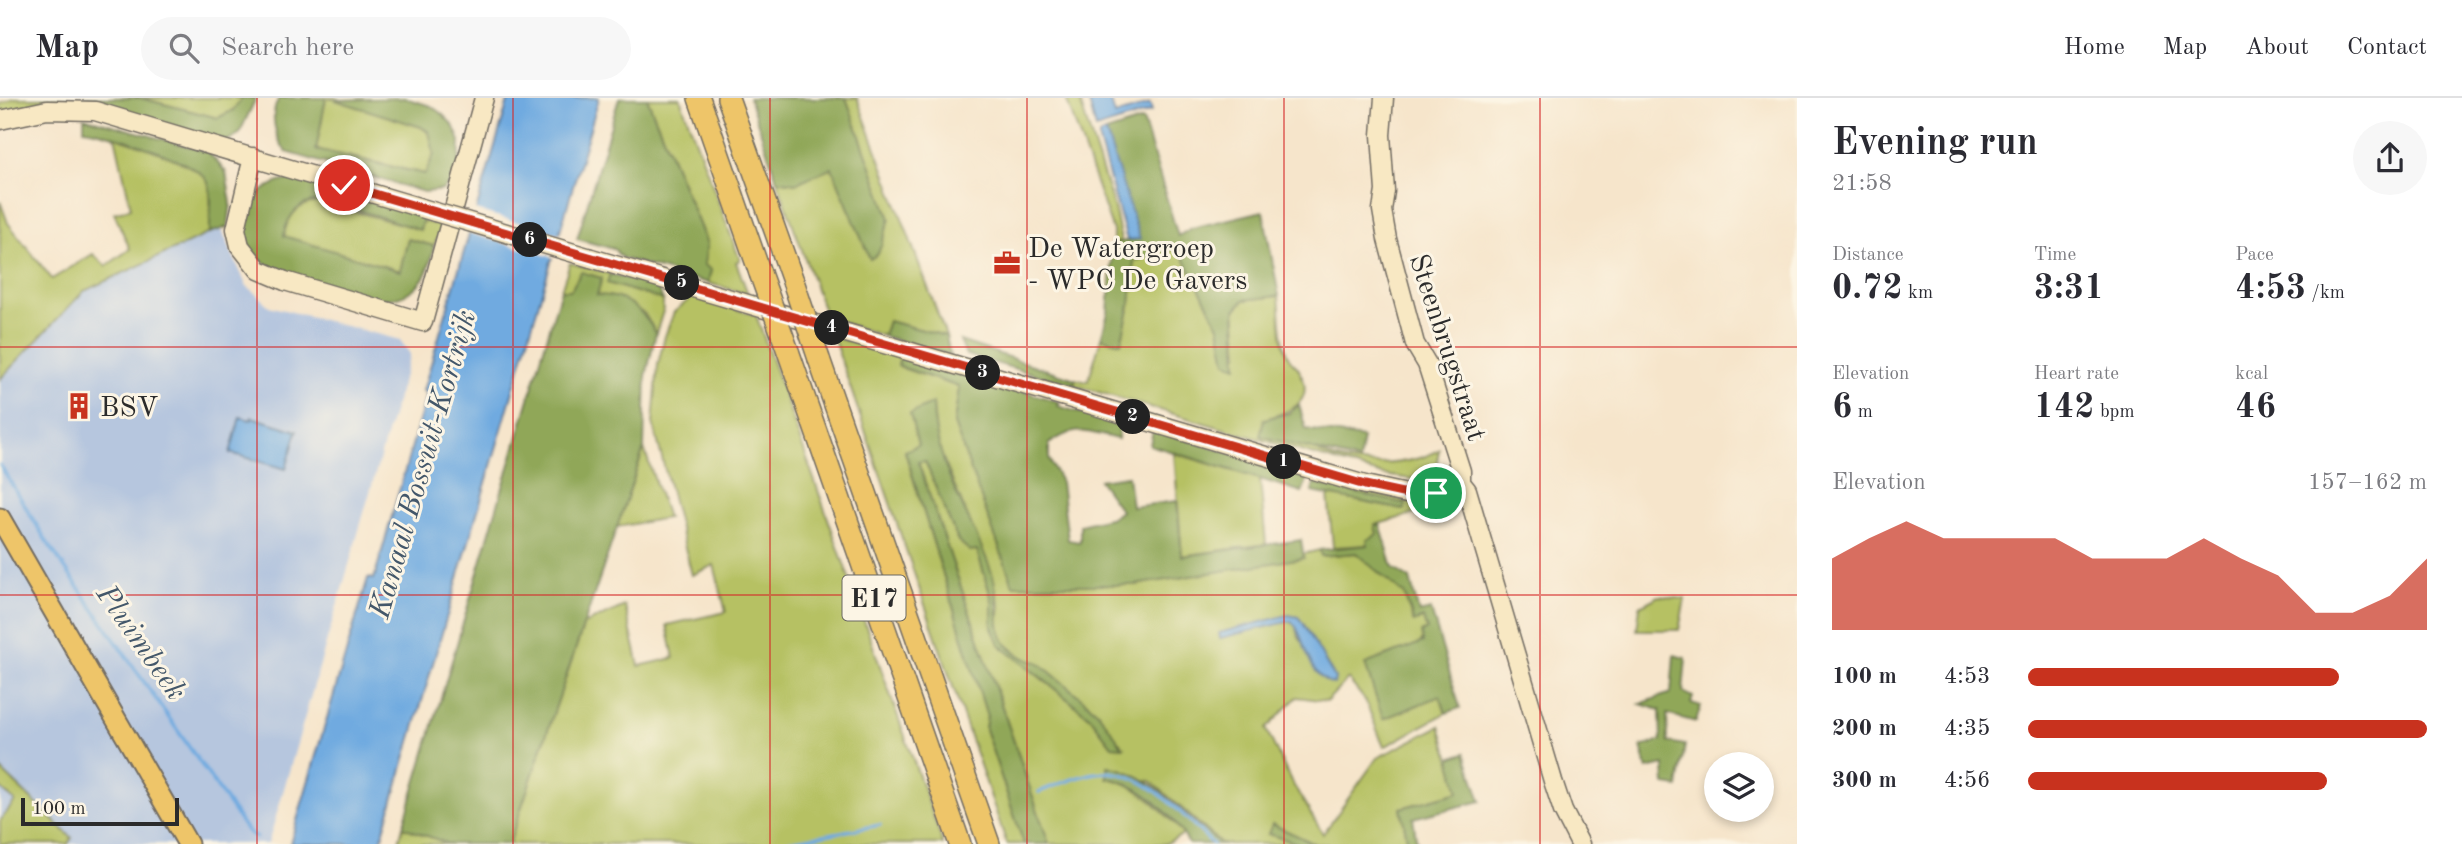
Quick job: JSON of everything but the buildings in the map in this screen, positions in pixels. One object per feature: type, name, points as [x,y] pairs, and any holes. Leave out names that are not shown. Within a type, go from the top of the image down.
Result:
[{"type":"highway","name":"E17","points":[[699,98],[960,844]]},
{"type":"highway","name":"E17","points":[[728,98],[989,844]]},
{"type":"main road","points":[[0,518],[188,844]]},
{"type":"street","points":[[253,157],[237,215],[236,229],[240,246],[259,270],[285,281],[423,322],[484,98]]},
{"type":"street","name":"Steenbrugstraat","points":[[1384,98],[1381,135],[1385,191],[1382,210],[1387,239],[1415,344],[1427,365],[1461,471],[1458,488],[1467,490],[1553,781],[1563,811],[1580,844]]},
{"type":"street","points":[[0,120],[47,110],[83,110],[253,157],[1365,485],[1406,493],[1438,483],[1458,488]]},
{"type":"shaded area","points":[[221,228],[246,285],[269,306],[400,340],[410,354],[268,844],[0,844],[0,379],[84,291]]},
{"type":"green space","points":[[13,98],[67,98],[89,103],[0,113],[0,104]]},
{"type":"green space","points":[[67,98],[140,98],[218,118],[233,110],[242,98],[256,98],[239,134],[227,141]]},
{"type":"green space","points":[[140,98],[242,98],[233,110],[218,118]]},
{"type":"green space","points":[[279,98],[326,98],[316,150],[425,174],[434,154],[429,132],[421,127],[335,100],[405,98],[431,106],[453,125],[460,141],[459,165],[454,179],[443,190],[424,192],[286,152],[279,140],[274,119]]},
{"type":"green space","points":[[326,98],[335,98],[421,127],[433,142],[434,149],[432,161],[425,174],[316,149]]},
{"type":"green space","points":[[619,98],[647,98],[707,244],[704,265],[711,270],[708,283],[622,258],[614,249],[577,239]]},
{"type":"green space","points":[[647,98],[680,98],[740,260],[736,262],[748,294],[708,283],[711,270],[704,265],[707,244]]},
{"type":"green space","points":[[749,98],[846,98],[890,219],[878,254],[870,259],[832,168],[796,183],[777,180]]},
{"type":"green space","points":[[846,98],[857,98],[946,336],[888,321],[883,336],[826,317],[777,180],[796,183],[832,167],[870,258],[890,219]]},
{"type":"green space","points":[[1066,98],[1082,98],[1081,105],[1115,211],[1121,241],[1113,243],[1113,231]]},
{"type":"green space","points":[[84,117],[208,152],[226,172],[231,203],[228,227],[210,233],[209,184],[199,172],[149,148],[84,129]]},
{"type":"green space","points":[[1143,120],[1178,236],[1192,228],[1263,211],[1279,296],[1244,300],[1235,310],[1237,366],[1226,362],[1219,326],[1178,247],[1134,261],[1130,305],[1121,343],[1101,338],[1108,313],[1113,243],[1139,239],[1106,132]]},
{"type":"green space","points":[[115,136],[181,162],[203,176],[208,183],[210,195],[210,233],[84,291],[0,379],[0,201],[8,223],[52,279],[93,254],[106,266],[130,249],[114,213],[131,208]]},
{"type":"green space","points":[[296,179],[424,214],[420,230],[347,207],[308,203],[292,216],[284,236],[400,271],[408,239],[434,246],[429,266],[420,283],[402,295],[378,299],[351,294],[296,277],[279,271],[257,257],[248,244],[244,231],[244,218],[249,206],[257,195],[268,187],[281,181]]},
{"type":"green space","points":[[318,202],[420,229],[423,221],[442,226],[434,246],[408,239],[400,271],[284,237],[287,223],[294,212],[305,205]]},
{"type":"green space","points":[[1179,247],[1219,326],[1226,362],[1239,354],[1235,310],[1244,300],[1279,296],[1285,349],[1298,368],[1305,389],[1298,404],[1283,413],[1264,419],[1321,453],[1349,462],[1397,463],[1439,450],[1435,473],[1411,479],[1383,475],[1074,385],[1075,379],[1088,382],[1101,338],[1121,342],[1130,305],[1134,261]]},
{"type":"green space","points":[[570,263],[610,274],[608,283],[663,300],[663,311],[656,333],[644,313],[597,295],[601,278],[571,290],[561,290]]},
{"type":"green space","points":[[581,272],[602,278],[597,295],[617,298],[632,305],[656,333],[646,376],[644,448],[509,844],[449,844],[403,827],[561,290],[571,290]]},
{"type":"green space","points":[[610,274],[657,286],[663,300],[607,283]]},
{"type":"green space","points":[[692,297],[756,315],[943,844],[509,844],[584,624],[625,606],[639,666],[674,658],[667,625],[726,612],[714,565],[692,575],[653,423],[658,364],[665,336],[674,312]]},
{"type":"green space","points":[[888,321],[946,336],[950,355],[883,336]]},
{"type":"green space","points":[[833,337],[900,355],[899,367],[959,387],[954,424],[1013,584],[1134,585],[1304,557],[1303,554],[1320,550],[1321,556],[1356,553],[1404,594],[1413,621],[1423,618],[1427,630],[1384,719],[1440,696],[1446,713],[1384,747],[1365,700],[1348,679],[1327,701],[1297,697],[1266,729],[1291,781],[1323,834],[1377,758],[1440,726],[1460,792],[1401,808],[1408,844],[1315,844],[1272,825],[1268,834],[1300,844],[1222,844],[1151,781],[1107,778],[1140,792],[1184,834],[1165,844],[1049,844],[918,462],[925,460],[958,541],[977,550],[992,600],[992,628],[1000,645],[1087,715],[1005,643],[998,625],[1000,604],[980,546],[936,442],[933,404],[918,445],[905,452],[987,716],[985,729],[1024,844],[1007,844]],"holes":[[[1288,615],[1298,617],[1335,678],[1299,638],[1297,628],[1291,621],[1220,638],[1219,633]],[[1090,718],[1123,746],[1112,746]]]},
{"type":"green space","points":[[960,341],[1075,379],[1074,385],[966,355]]},
{"type":"green space","points":[[900,355],[1060,402],[1058,406],[1119,425],[1118,439],[1082,431],[1067,434],[1049,444],[1049,459],[1061,482],[1068,540],[1080,542],[1080,525],[1113,517],[1121,511],[1099,480],[1128,476],[1132,507],[1177,501],[1182,556],[1301,540],[1304,558],[1135,585],[1013,585],[954,424],[959,387],[898,366]]},
{"type":"green space","points":[[933,403],[935,427],[947,471],[993,576],[1003,639],[1023,657],[1038,662],[1098,712],[1123,747],[1112,746],[1090,717],[1000,645],[992,628],[992,600],[977,550],[970,551],[958,541],[925,461],[918,462],[1049,844],[1024,844],[985,729],[987,716],[905,451],[918,445],[910,414]]},
{"type":"green space","points":[[1299,405],[1306,429],[1363,438],[1359,461],[1260,436],[1264,419],[1289,413]]},
{"type":"green space","points":[[1153,430],[1309,476],[1302,492],[1150,445]]},
{"type":"green space","points":[[644,448],[667,518],[617,527]]},
{"type":"green space","points":[[1174,453],[1260,479],[1266,544],[1182,556]]},
{"type":"green space","points":[[1318,479],[1412,502],[1420,510],[1429,507],[1428,498],[1448,504],[1375,525],[1378,534],[1368,545],[1333,547],[1328,495],[1404,510],[1406,504],[1314,484]]},
{"type":"green space","points":[[1314,484],[1406,504],[1404,510],[1312,492]]},
{"type":"green space","points":[[1380,524],[1393,568],[1410,579],[1419,613],[1431,610],[1460,708],[1446,713],[1440,696],[1383,719],[1365,664],[1423,642],[1421,633],[1427,630],[1423,618],[1414,622],[1404,594],[1356,553],[1321,556],[1320,550],[1368,545],[1367,540],[1377,534],[1375,526]]},
{"type":"green space","points":[[1659,596],[1685,599],[1679,630],[1637,630],[1640,606]]},
{"type":"green space","points":[[1674,655],[1686,658],[1683,692],[1693,697],[1691,703],[1701,706],[1696,722],[1667,714],[1668,742],[1685,745],[1678,787],[1665,785],[1664,765],[1647,769],[1641,747],[1661,741],[1660,710],[1640,704],[1671,693]]},
{"type":"green space","points":[[1465,753],[1481,801],[1413,818],[1417,844],[1408,844],[1401,808],[1459,792],[1450,758]]},
{"type":"green space","points":[[1108,766],[1142,778],[1222,844],[1189,844],[1174,821],[1144,793],[1120,781],[1107,778]]},
{"type":"green space","points":[[0,769],[72,838],[68,844],[0,844],[0,821],[15,801],[0,788]]},
{"type":"green space","points":[[1272,824],[1315,844],[1300,844],[1268,834]]},
{"type":"green space","points":[[403,827],[449,844],[398,844]]},
{"type":"water","name":"Kanaal Bossuit-Kortrijk","points":[[509,98],[599,98],[380,844],[290,844],[368,578],[374,579],[427,393],[423,391]]},
{"type":"water","points":[[1088,98],[1110,98],[1115,115],[1150,104],[1152,111],[1096,129]]},
{"type":"water","points":[[1106,132],[1140,239],[1127,240],[1099,141],[1099,135]]},
{"type":"water","points":[[240,417],[251,420],[252,417],[297,431],[286,469],[230,453]]},
{"type":"water","points":[[1288,615],[1298,617],[1303,623],[1335,678],[1334,684],[1317,673],[1291,621],[1220,638],[1219,633]]},
{"type":"pier","points":[[472,209],[562,235],[555,258],[466,232]]},
{"type":"waterway","name":"Pluimbeek","points":[[0,465],[47,542],[248,832],[256,837]]},
{"type":"waterway","name":"Pluimbeek","points":[[1039,792],[1074,778],[1096,773],[1130,777],[1146,784],[1175,807],[1213,844]]},
{"type":"waterway","name":"Pluimbeek","points":[[774,844],[880,825]]},
{"type":"place","name":"De Watergroep - WPC De Gavers","points":[[1007,263]]},
{"type":"place","name":"BSV","points":[[79,406]]},
{"type":"route","points":[[344,185],[1365,485],[1421,497],[1436,493]]}]
